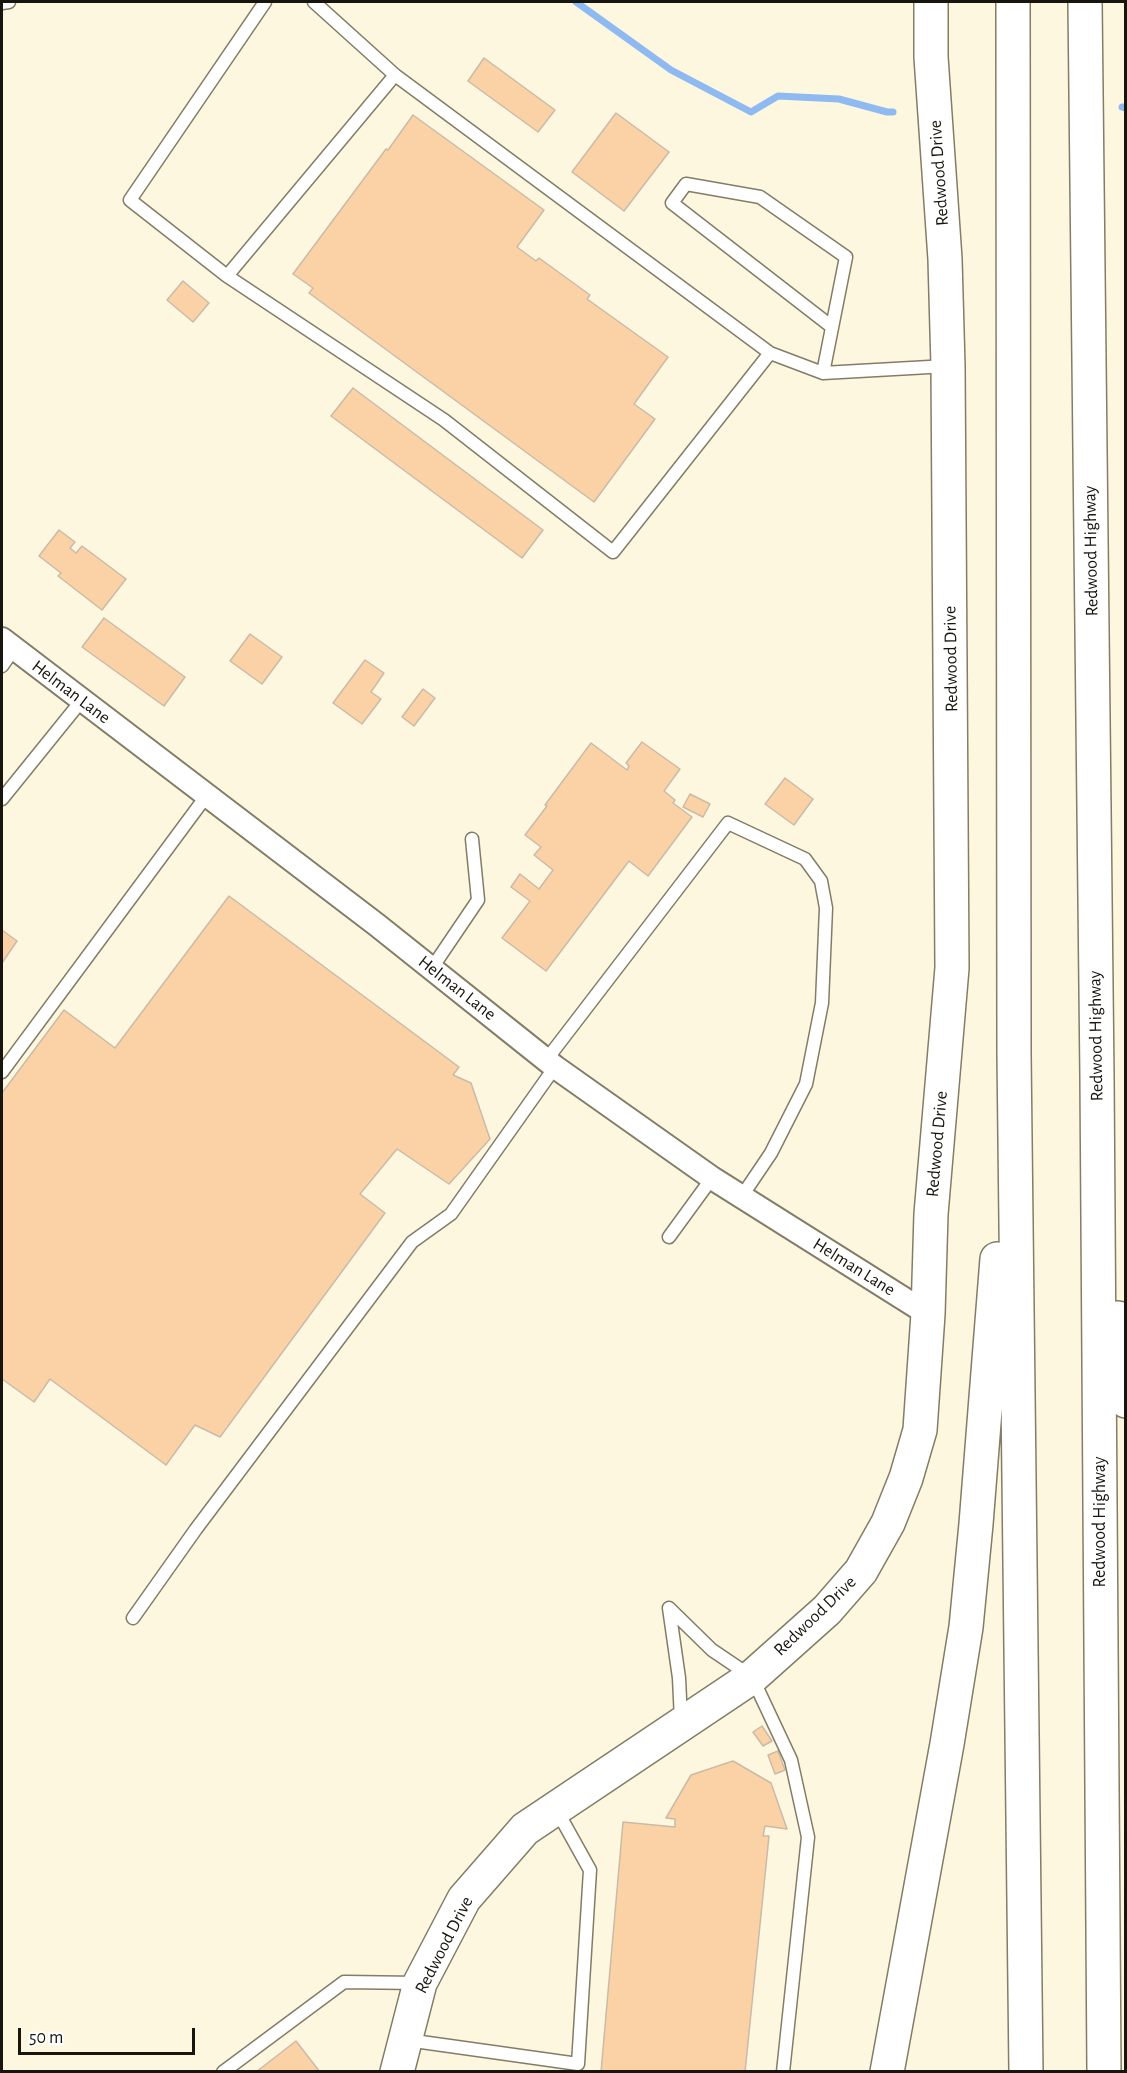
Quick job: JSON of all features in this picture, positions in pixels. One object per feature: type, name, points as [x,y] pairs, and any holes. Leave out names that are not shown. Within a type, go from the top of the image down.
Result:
[{"type":"main road","name":"Redwood Drive","points":[[397,2072],[420,1983],[464,1899],[525,1829],[752,1677],[827,1610],[861,1571],[888,1523],[906,1478],[920,1430],[928,1314],[931,1214],[952,968],[948,366],[945,260],[931,57],[931,2]]},
{"type":"main road","points":[[1012,2],[1014,1054],[1026,2072]]},
{"type":"main road","name":"Redwood Highway","points":[[1085,2],[1097,1077],[1104,2072]]},
{"type":"main road","points":[[887,2072],[966,1627],[1014,1054]]},
{"type":"main road","points":[[1097,1077],[1125,1401]]},
{"type":"street","name":"Helman Lane","points":[[6,652],[82,700],[432,968],[551,1063],[712,1178],[928,1314]]},
{"type":"lane","points":[[2,3],[9,2]]},
{"type":"lane","points":[[265,2],[130,200],[227,276],[444,420],[613,552],[770,353]]},
{"type":"lane","points":[[314,2],[395,75],[770,353],[823,373],[948,366]]},
{"type":"lane","points":[[227,276],[395,75]]},
{"type":"lane","points":[[823,373],[846,257],[760,197],[686,184],[672,203],[832,327]]},
{"type":"lane","points":[[2,799],[82,700]]},
{"type":"lane","points":[[2,1072],[207,795]]},
{"type":"lane","points":[[133,1618],[196,1529],[412,1242],[451,1214],[551,1063],[728,823],[805,859],[822,881],[826,908],[822,1003],[806,1084],[771,1153],[742,1196]]},
{"type":"lane","points":[[432,968],[478,900],[472,839]]},
{"type":"lane","points":[[669,1237],[712,1178]]},
{"type":"lane","points":[[681,1724],[679,1678],[669,1608],[712,1650],[752,1677],[791,1760],[808,1837],[783,2072]]},
{"type":"lane","points":[[404,2040],[578,2064],[590,1870],[555,1808]]},
{"type":"lane","points":[[223,2072],[344,1982],[420,1983]]},
{"type":"building","points":[[484,58],[555,110],[538,132],[468,81]]},
{"type":"building","points":[[616,113],[669,152],[624,211],[572,172]]},
{"type":"building","points":[[413,115],[544,210],[517,247],[536,261],[539,258],[590,295],[587,299],[668,357],[634,404],[655,419],[594,502],[309,293],[313,288],[293,274]]},
{"type":"building","points":[[183,281],[209,303],[193,322],[167,300]]},
{"type":"building","points":[[353,388],[543,530],[522,558],[331,416]]},
{"type":"building","points":[[59,530],[75,542],[70,548],[76,553],[82,546],[126,579],[102,610],[58,576],[61,573],[39,556]]},
{"type":"building","points":[[104,618],[185,677],[164,706],[82,647]]},
{"type":"building","points":[[250,634],[282,657],[262,684],[230,661]]},
{"type":"building","points":[[365,660],[384,673],[371,692],[381,699],[362,724],[333,703]]},
{"type":"building","points":[[423,689],[435,698],[414,726],[402,717]]},
{"type":"building","points":[[642,742],[680,769],[664,791],[675,800],[673,803],[692,817],[648,876],[629,861],[546,971],[502,938],[530,901],[511,887],[520,874],[539,889],[553,870],[534,855],[541,847],[525,835],[591,743],[627,770],[629,766],[626,763]]},
{"type":"building","points":[[785,778],[813,799],[794,825],[765,804]]},
{"type":"building","points":[[690,794],[710,804],[703,817],[683,807]]},
{"type":"building","points":[[229,896],[459,1067],[453,1075],[471,1083],[490,1139],[449,1184],[397,1149],[360,1194],[385,1213],[220,1437],[195,1425],[166,1465],[50,1379],[34,1402],[2,1379],[2,1093],[64,1010],[115,1048]]},
{"type":"building","points":[[2,930],[17,941],[2,963]]},
{"type":"building","points":[[762,1726],[772,1741],[763,1746],[753,1732]]},
{"type":"building","points":[[778,1751],[785,1770],[775,1774],[768,1755]]},
{"type":"building","points":[[733,1761],[771,1783],[787,1829],[765,1826],[763,1836],[769,1836],[745,2072],[601,2072],[623,1822],[675,1827],[675,1819],[666,1818],[691,1775]]},
{"type":"building","points":[[296,2041],[320,2072],[256,2072]]},
{"type":"waterway","points":[[576,2],[671,70],[751,112],[778,96],[839,99],[893,112]]},
{"type":"waterway","points":[[1122,107],[1126,108]]}]
